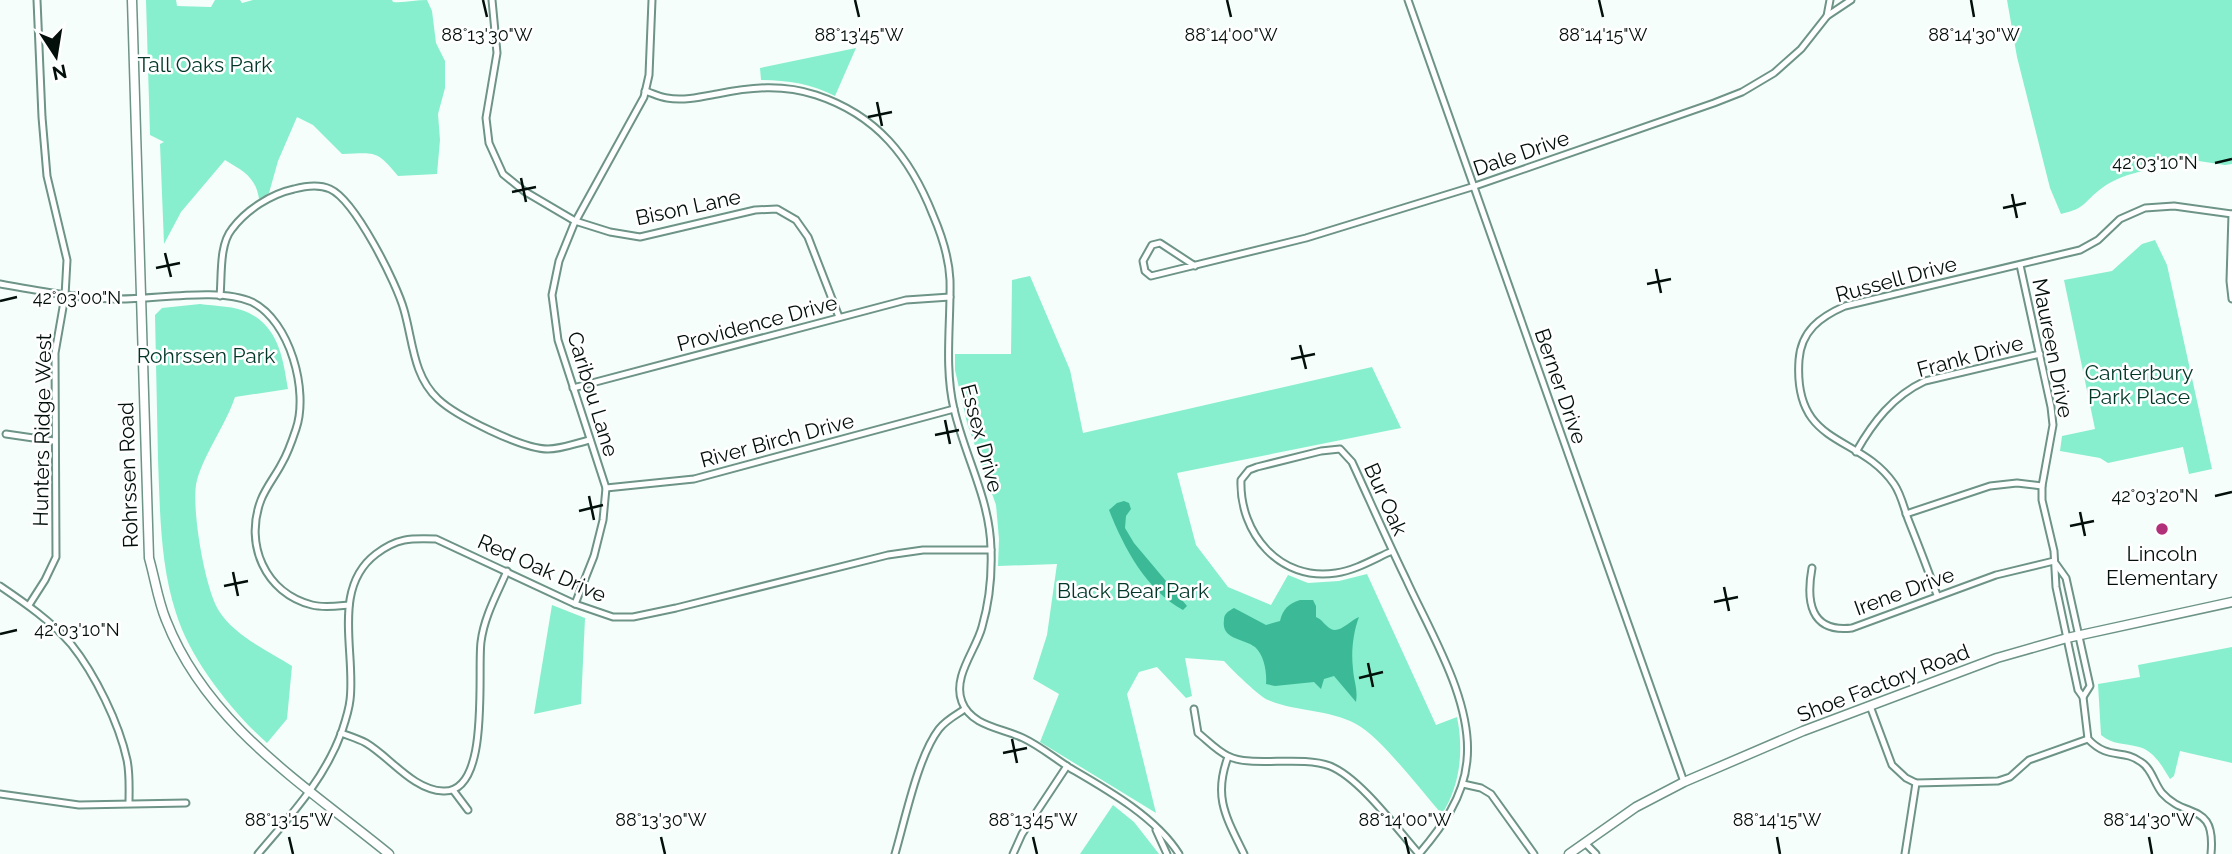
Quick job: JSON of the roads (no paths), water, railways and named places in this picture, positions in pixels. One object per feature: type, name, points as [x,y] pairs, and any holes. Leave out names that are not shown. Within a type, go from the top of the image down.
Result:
[{"type":"street","name":"Hunters Ridge West","points":[[29,605],[46,580],[56,557],[55,353],[65,296],[66,260],[47,176],[37,0]]},
{"type":"street","name":"Rohrssen Road","points":[[132,0],[139,300],[149,558],[166,621],[197,679],[242,734],[389,854]]},
{"type":"street","name":"Bison Lane","points":[[492,0],[497,53],[486,118],[489,143],[503,174],[524,191],[575,221],[610,232],[640,237],[755,209],[777,209],[796,220],[808,237],[839,317]]},
{"type":"street","name":"Caribou Lane","points":[[575,604],[594,556],[604,520],[606,488],[558,340],[552,295],[559,261],[575,221],[644,97],[649,75],[652,0]]},
{"type":"street","name":"Berner Drive","points":[[1408,0],[1684,782]]},
{"type":"street","name":"Dale Drive","points":[[1827,16],[1830,0]]},
{"type":"street","name":"Dale Drive","points":[[1195,266],[1160,243],[1152,245],[1143,261],[1145,271],[1152,275],[1195,266],[1306,238],[1475,186],[1742,92],[1779,69],[1801,49],[1827,16],[1851,0]]},
{"type":"street","name":"Essex Drive","points":[[645,90],[666,98],[680,99],[763,87],[790,88],[840,104],[860,115],[904,156],[915,174],[947,254],[950,382],[954,409],[982,491],[991,550],[987,605],[982,630],[965,668],[961,686],[960,697],[965,709]]},
{"type":"street","points":[[220,296],[225,246],[229,233],[238,221],[280,192],[302,187],[328,188],[345,202],[362,222],[404,308],[421,377],[437,398],[458,414],[528,445],[547,449],[590,440]]},
{"type":"street","name":"Russell Drive","points":[[1937,595],[1895,486],[1881,469],[1827,435],[1813,421],[1807,409],[1800,385],[1799,355],[1802,341],[1815,323],[1845,306],[2080,250],[2098,240],[2127,215],[2145,208],[2174,206],[2232,214]]},
{"type":"street","points":[[2232,214],[2232,299]]},
{"type":"street","name":"Maureen Drive","points":[[2020,265],[2053,425],[2042,500],[2054,561],[2056,587],[2078,690],[2083,697],[2088,739]]},
{"type":"street","points":[[0,284],[65,296],[139,300],[234,296],[254,303],[272,317],[285,337],[299,386],[297,426],[284,460],[261,500],[254,542],[257,556],[278,587],[292,596],[311,604],[349,605]]},
{"type":"street","name":"Providence Drive","points":[[573,388],[906,300],[950,297]]},
{"type":"street","name":"Frank Drive","points":[[1856,452],[1892,401],[1908,389],[1924,381],[2040,354]]},
{"type":"street","name":"River Birch Drive","points":[[606,488],[694,479],[954,409]]},
{"type":"street","points":[[6,434],[54,441]]},
{"type":"street","name":"Bur Oak","points":[[1392,551],[1349,570],[1335,573],[1313,573],[1290,566],[1268,553],[1259,544],[1245,509],[1241,480],[1249,470],[1257,467],[1321,451],[1340,449],[1352,462],[1442,658],[1462,709],[1468,745],[1461,793],[1440,829],[1419,854]]},
{"type":"street","points":[[1906,514],[1990,485],[2017,483],[2042,486]]},
{"type":"street","name":"Red Oak Drive","points":[[258,854],[310,792],[341,733],[350,701],[349,605],[355,579],[369,560],[391,542],[411,538],[436,539],[575,604],[613,617],[633,617],[888,555],[923,550],[991,550]]},
{"type":"street","name":"Maureen Drive","points":[[2054,561],[2066,578],[2090,686],[2083,697]]},
{"type":"street","name":"Irene Drive","points":[[1812,568],[1808,587],[1812,610],[1822,623],[1836,630],[1852,628],[1996,575],[2054,561]]},
{"type":"street","points":[[341,733],[365,742],[416,781],[444,792],[461,786],[471,771],[481,716],[481,640],[488,614],[507,571]]},
{"type":"street","points":[[0,586],[29,605],[71,644],[92,676],[128,762],[129,803]]},
{"type":"street","name":"Shoe Factory Road","points":[[1569,854],[1636,807],[1684,782],[1870,706],[1997,658],[2067,638],[2232,602]]},
{"type":"street","points":[[1870,706],[1892,765],[1901,775],[1916,783],[1998,781],[2010,777],[2029,760],[2088,739],[2103,752],[2143,762],[2168,799],[2203,817],[2211,832],[2211,854]]},
{"type":"street","points":[[895,854],[927,748],[939,729],[965,709],[978,720],[1022,737],[1102,786],[1153,824],[1179,854]]},
{"type":"street","points":[[1194,709],[1198,733],[1228,757],[1242,761],[1309,761],[1331,766],[1353,780],[1419,854]]},
{"type":"street","points":[[1228,757],[1220,787],[1227,818],[1244,854]]},
{"type":"street","points":[[1013,854],[1022,834],[1067,766]]},
{"type":"street","points":[[1905,854],[1916,783]]},
{"type":"street","points":[[1463,784],[1481,788],[1490,794],[1534,854]]},
{"type":"street","points":[[453,790],[468,810]]},
{"type":"street","points":[[0,794],[79,805],[186,803]]},
{"type":"street","points":[[1153,824],[1167,854]]},
{"type":"street","points":[[1585,843],[1596,854]]},
{"type":"place","name":"Lincoln Elementary","points":[[2162,529]]},
{"type":"park label","name":"Tall Oaks Park","points":[[205,64]]},
{"type":"park label","name":"Rohrssen Park","points":[[206,355]]},
{"type":"park label","name":"Canterbury Park Place","points":[[2139,384]]},
{"type":"park label","name":"Black Bear Park","points":[[1133,590]]}]
